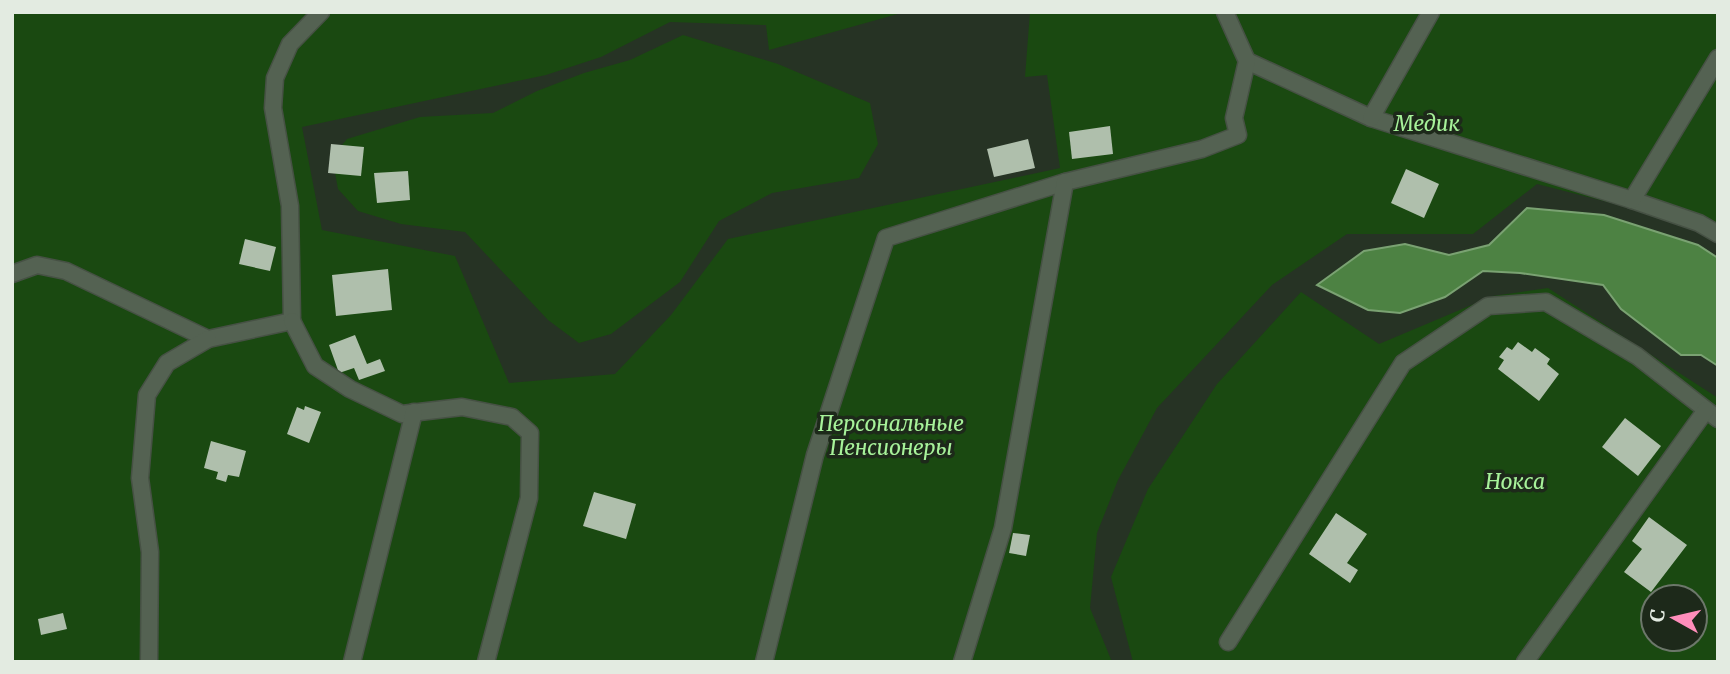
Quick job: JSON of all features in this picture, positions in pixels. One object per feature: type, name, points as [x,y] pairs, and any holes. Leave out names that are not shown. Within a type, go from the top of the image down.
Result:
[{"type":"lane","points":[[321,12],[289,44],[275,78],[274,108],[290,206],[292,321],[315,366],[350,389],[402,414],[463,407],[512,417],[530,433],[529,498],[486,662]]},
{"type":"lane","points":[[764,662],[815,456],[886,238],[1065,183],[1202,149],[1238,135],[1234,118],[1247,61],[1226,12]]},
{"type":"lane","points":[[1371,118],[1431,12]]},
{"type":"lane","points":[[1632,200],[1718,58]]},
{"type":"lane","points":[[1247,61],[1371,118],[1632,200],[1699,223],[1718,234]]},
{"type":"lane","points":[[962,662],[1003,528],[1065,183]]},
{"type":"lane","points":[[12,274],[37,265],[66,271],[208,339]]},
{"type":"lane","points":[[1228,642],[1403,363],[1488,306],[1546,302],[1637,356],[1712,414],[1525,662]]},
{"type":"lane","points":[[149,662],[150,552],[140,478],[147,396],[167,363],[208,339],[292,321]]},
{"type":"lane","points":[[352,662],[414,412]]},
{"type":"green space","name":"Персональные Пенсионеры","points":[[12,12],[905,12],[769,50],[766,25],[670,22],[601,57],[546,75],[302,127],[322,230],[455,256],[509,383],[615,374],[671,315],[728,239],[1060,168],[1047,75],[1025,77],[1030,12],[1718,12],[1718,241],[1690,223],[1537,184],[1473,234],[1347,234],[1272,285],[1157,408],[1118,480],[1097,533],[1090,608],[1112,662],[12,662]]},
{"type":"green space","points":[[683,35],[778,64],[870,103],[878,144],[859,178],[772,193],[719,221],[680,282],[611,334],[579,343],[548,320],[465,232],[401,224],[358,211],[338,189],[332,157],[347,139],[420,117],[493,113],[537,91],[584,73],[630,60]]},
{"type":"green space","name":"Нокса","points":[[1548,288],[1718,398],[1718,662],[1133,662],[1111,577],[1148,489],[1217,384],[1301,292],[1379,344],[1493,296]]},
{"type":"shaded area","points":[[1527,208],[1604,215],[1698,245],[1718,258],[1718,366],[1701,355],[1681,355],[1621,309],[1603,285],[1520,273],[1483,271],[1445,297],[1400,313],[1368,310],[1317,285],[1364,251],[1405,244],[1449,255],[1489,245]]},
{"type":"building","points":[[1110,126],[1113,154],[1072,159],[1069,132]]},
{"type":"building","points":[[1028,139],[1035,168],[994,177],[987,149]]},
{"type":"building","points":[[331,144],[364,147],[361,176],[328,173]]},
{"type":"building","points":[[1406,169],[1439,184],[1424,218],[1391,203]]},
{"type":"building","points":[[408,171],[410,200],[377,203],[374,173]]},
{"type":"building","points":[[245,239],[276,247],[270,271],[239,264]]},
{"type":"building","points":[[388,269],[392,310],[336,316],[332,275]]},
{"type":"building","points":[[355,335],[367,364],[380,359],[385,371],[359,380],[354,368],[339,373],[329,345]]},
{"type":"building","points":[[1518,342],[1532,352],[1535,348],[1550,359],[1547,364],[1559,374],[1539,401],[1498,369],[1504,360],[1499,357],[1507,347],[1512,350]]},
{"type":"building","points":[[305,406],[321,412],[309,443],[287,434],[297,407],[304,410]]},
{"type":"building","points":[[1625,418],[1661,446],[1638,476],[1602,447]]},
{"type":"building","points":[[211,441],[246,451],[239,477],[228,475],[226,482],[216,479],[218,472],[204,468]]},
{"type":"building","points":[[594,492],[636,504],[626,539],[583,526]]},
{"type":"building","points":[[1336,513],[1367,534],[1347,563],[1358,570],[1350,583],[1309,554]]},
{"type":"building","points":[[1649,517],[1687,545],[1658,583],[1639,583],[1624,572],[1642,549],[1632,541]]},
{"type":"building","points":[[1013,533],[1030,535],[1026,556],[1009,553]]},
{"type":"building","points":[[63,613],[67,629],[41,635],[38,619]]},
{"type":"park label","name":"Медик","points":[[1427,123]]}]
